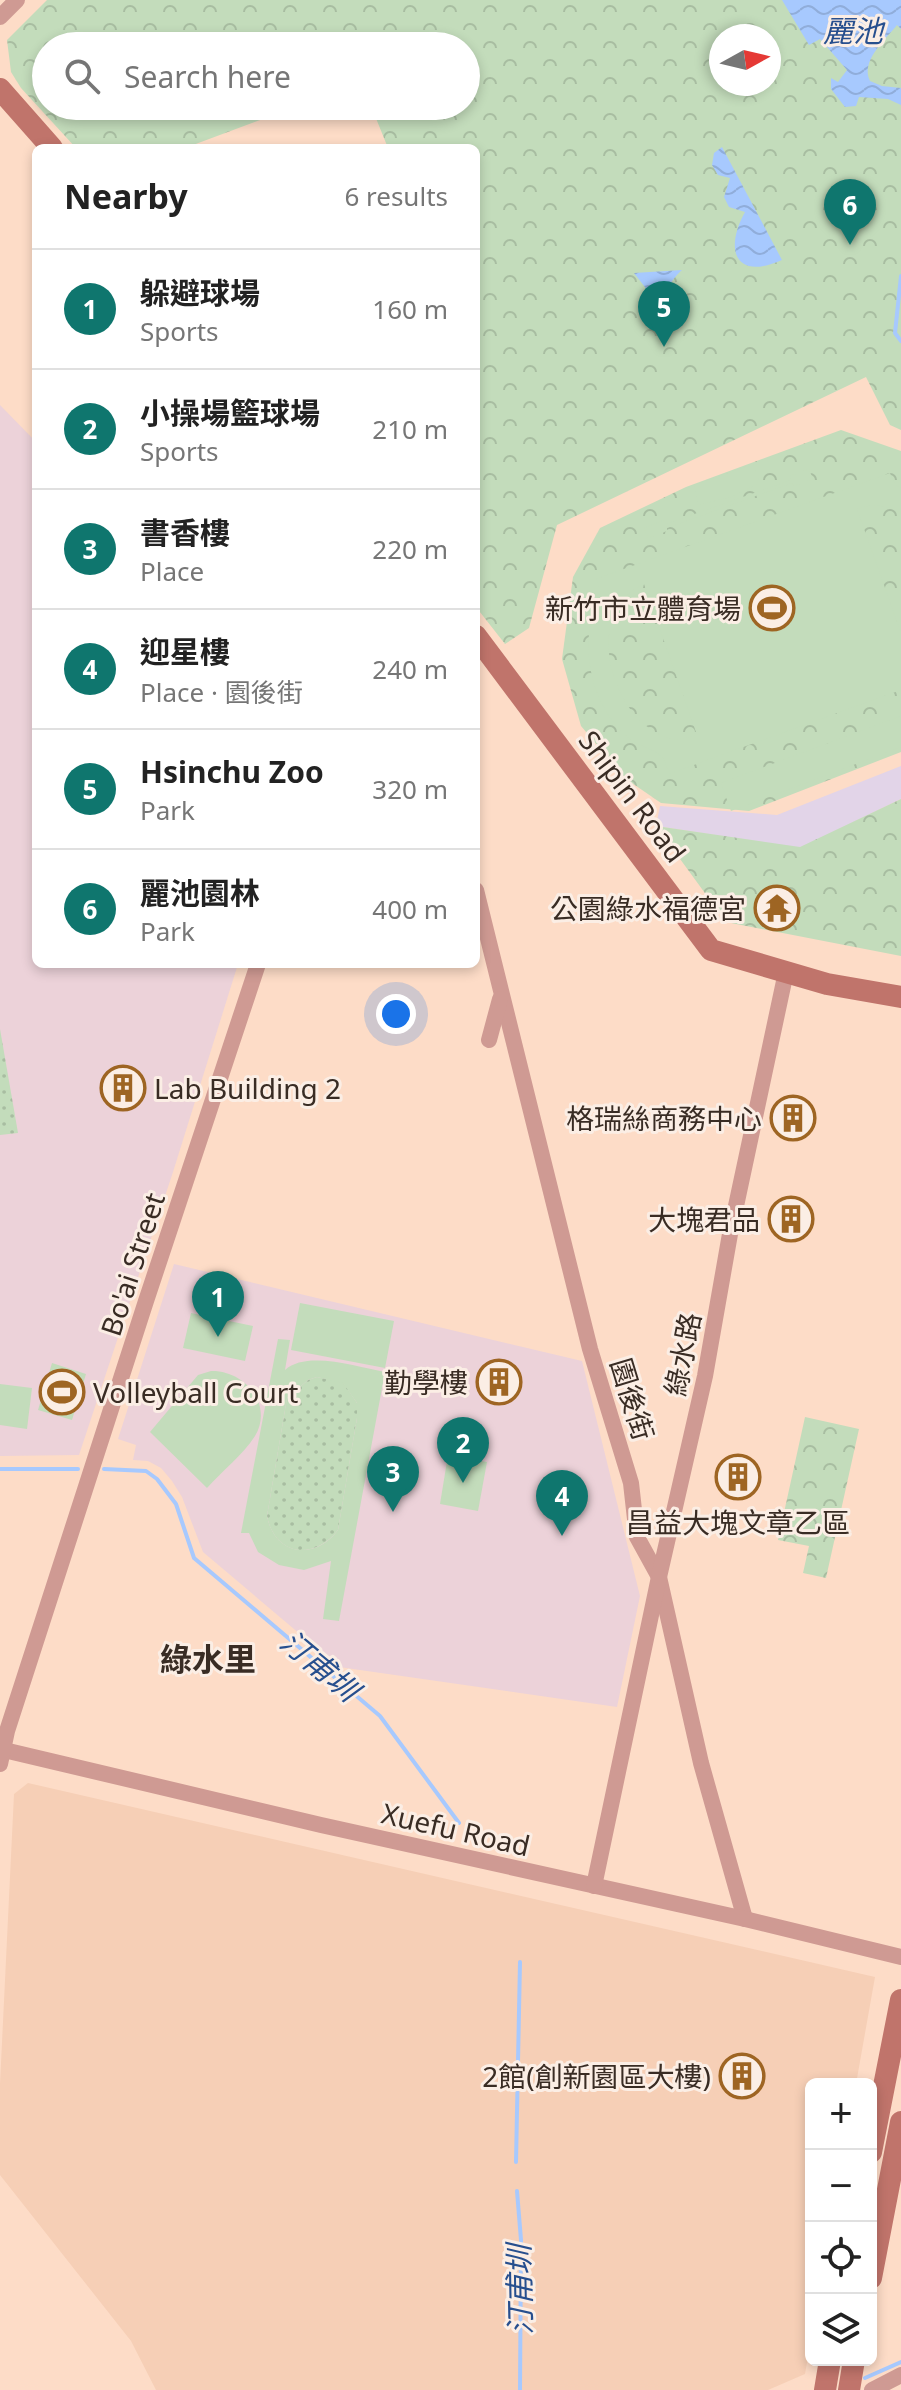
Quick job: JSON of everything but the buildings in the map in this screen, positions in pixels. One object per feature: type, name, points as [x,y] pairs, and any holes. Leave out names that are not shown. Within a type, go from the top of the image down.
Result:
[{"type":"street","points":[[0,17],[17,0]]},
{"type":"street","points":[[0,89],[48,144]]},
{"type":"street","name":"Shipin Road","points":[[480,641],[711,950],[827,984],[901,997]]},
{"type":"street","name":"園後街","points":[[480,906],[590,1349],[631,1483],[637,1537],[659,1577],[701,1763],[745,1919]]},
{"type":"street","name":"Bo'ai Street","points":[[1,1754],[257,968]]},
{"type":"street","name":"綠水路","points":[[594,1886],[705,1376],[730,1234],[786,972]]},
{"type":"street","points":[[489,1040],[501,993]]},
{"type":"street","name":"Xuefu Road","points":[[1,1754],[745,1919],[901,1957]]},
{"type":"street","points":[[871,2150],[901,2000]]},
{"type":"street","points":[[877,2252],[897,2164],[901,2122]]},
{"type":"street","points":[[825,2390],[829,2366]]},
{"type":"street","points":[[872,2390],[901,2375]]},
{"type":"shaded area","points":[[0,405],[32,438],[32,968],[237,968],[79,1455],[0,1456]]},
{"type":"shaded area","points":[[901,766],[901,799],[800,848],[656,826],[660,806],[777,815]]},
{"type":"shaded area","points":[[174,1264],[582,1361],[640,1596],[617,1707],[339,1667],[203,1552],[182,1497],[172,1481],[161,1468],[148,1461],[133,1460],[136,1445],[118,1439]]},
{"type":"shaded area","points":[[28,1783],[875,1977],[857,2078],[805,2078],[805,2374],[768,2390],[156,2390],[131,2341],[0,2175],[0,2084],[14,1794]]},
{"type":"green space","points":[[47,0],[901,0],[901,430],[890,425],[866,377],[557,525],[529,628],[505,644],[480,612],[480,144],[386,144],[377,120],[480,120],[480,32],[32,32],[32,100],[11,72],[7,40]]},
{"type":"green space","points":[[50,120],[260,120],[196,144],[72,144]]},
{"type":"green space","name":"新竹市立體育場","points":[[841,430],[901,451],[901,752],[749,811],[661,803],[626,779],[581,726],[562,659],[573,577],[600,528],[686,487]]},
{"type":"green space","points":[[753,464],[760,483],[731,497],[698,505],[694,485]]},
{"type":"green space","points":[[809,469],[813,479],[794,486],[792,483],[667,528],[667,531],[648,538],[644,528],[664,520],[666,524],[791,480],[790,476]]},
{"type":"green space","name":"新竹市立體育場","points":[[890,473],[895,485],[901,488],[901,513],[879,506],[857,509],[901,633],[901,690],[669,774],[662,757],[630,739],[616,725],[596,690],[589,650],[594,610],[601,592],[596,579]],"holes":[[[644,584],[697,735],[672,739],[651,729],[633,713],[619,691],[611,667],[609,642],[613,618],[624,598]]]},
{"type":"green space","points":[[901,716],[901,747],[731,811],[721,783]]},
{"type":"green space","points":[[901,799],[901,956],[726,922],[656,826],[800,847]]},
{"type":"green space","points":[[0,1029],[18,1133],[0,1135]]},
{"type":"green space","points":[[300,1303],[394,1321],[385,1368],[291,1350]]},
{"type":"green space","points":[[191,1313],[253,1326],[245,1361],[183,1348]]},
{"type":"green space","points":[[278,1339],[290,1340],[285,1370],[294,1364],[319,1361],[385,1372],[339,1621],[323,1619],[331,1561],[304,1570],[279,1565],[258,1552],[249,1533],[241,1533]],"holes":[[[317,1377],[343,1383],[357,1403],[357,1418],[338,1530],[318,1547],[297,1550],[278,1539],[267,1516],[287,1398],[308,1380]]]},
{"type":"green space","name":"Volleyball Court","points":[[52,1363],[86,1374],[72,1420],[38,1410]]},
{"type":"green space","points":[[211,1371],[234,1376],[244,1383],[258,1401],[261,1412],[255,1436],[207,1488],[150,1432],[198,1375]]},
{"type":"green space","points":[[317,1377],[343,1382],[357,1403],[357,1418],[338,1530],[318,1547],[296,1550],[278,1539],[267,1516],[287,1398],[308,1380]]},
{"type":"green space","points":[[0,1384],[32,1388],[27,1429],[0,1425]]},
{"type":"green space","points":[[805,1417],[859,1429],[826,1578],[803,1573],[809,1546],[778,1540]]},
{"type":"green space","points":[[448,1455],[487,1462],[478,1511],[440,1504]]},
{"type":"water","name":"麗池","points":[[782,0],[901,0],[901,29],[897,25],[875,51],[868,73],[870,81],[901,88],[901,105],[888,99],[859,97],[856,106],[845,107],[831,89],[831,78],[838,82],[847,70],[820,39],[809,45]]},
{"type":"water","points":[[722,147],[782,260],[753,267],[738,258],[735,238],[745,212],[729,207],[724,197],[730,178],[718,175],[712,165],[714,153]]},
{"type":"water","points":[[682,270],[668,289],[665,313],[634,273]]},
{"type":"waterway","points":[[901,276],[895,333],[901,341]]},
{"type":"waterway","name":"汀甫圳","points":[[0,1469],[78,1469]]},
{"type":"waterway","name":"汀甫圳","points":[[104,1469],[146,1471],[157,1479],[176,1504],[194,1558],[380,1716],[459,1823]]},
{"type":"waterway","name":"汀甫圳","points":[[516,2162],[520,1962]]},
{"type":"waterway","name":"汀甫圳","points":[[517,2191],[521,2240],[520,2390]]},
{"type":"waterway","points":[[865,2378],[901,2362]]},
{"type":"place","name":"麗池園林","points":[[850,245]]},
{"type":"place","name":"Hsinchu Zoo","points":[[664,347]]},
{"type":"place","name":"新竹市立體育場","points":[[772,608]]},
{"type":"place","name":"公園綠水福德宮","points":[[777,908]]},
{"type":"place","name":"Lab Building 2","points":[[123,1088]]},
{"type":"place","name":"格瑞絲商務中心","points":[[793,1118]]},
{"type":"place","name":"大塊君品","points":[[791,1219]]},
{"type":"place","name":"躲避球場","points":[[218,1337]]},
{"type":"place","name":"勤學樓","points":[[499,1382]]},
{"type":"place","name":"Volleyball Court","points":[[62,1392]]},
{"type":"place","name":"昌益大塊文章乙區","points":[[738,1477]]},
{"type":"place","name":"小操場籃球場","points":[[463,1483]]},
{"type":"place","name":"書香樓","points":[[393,1512]]},
{"type":"place","name":"迎星樓","points":[[562,1536]]},
{"type":"place","name":"2館(創新園區大樓)","points":[[742,2076]]},
{"type":"district","name":"綠水里","points":[[208,1658]]}]
